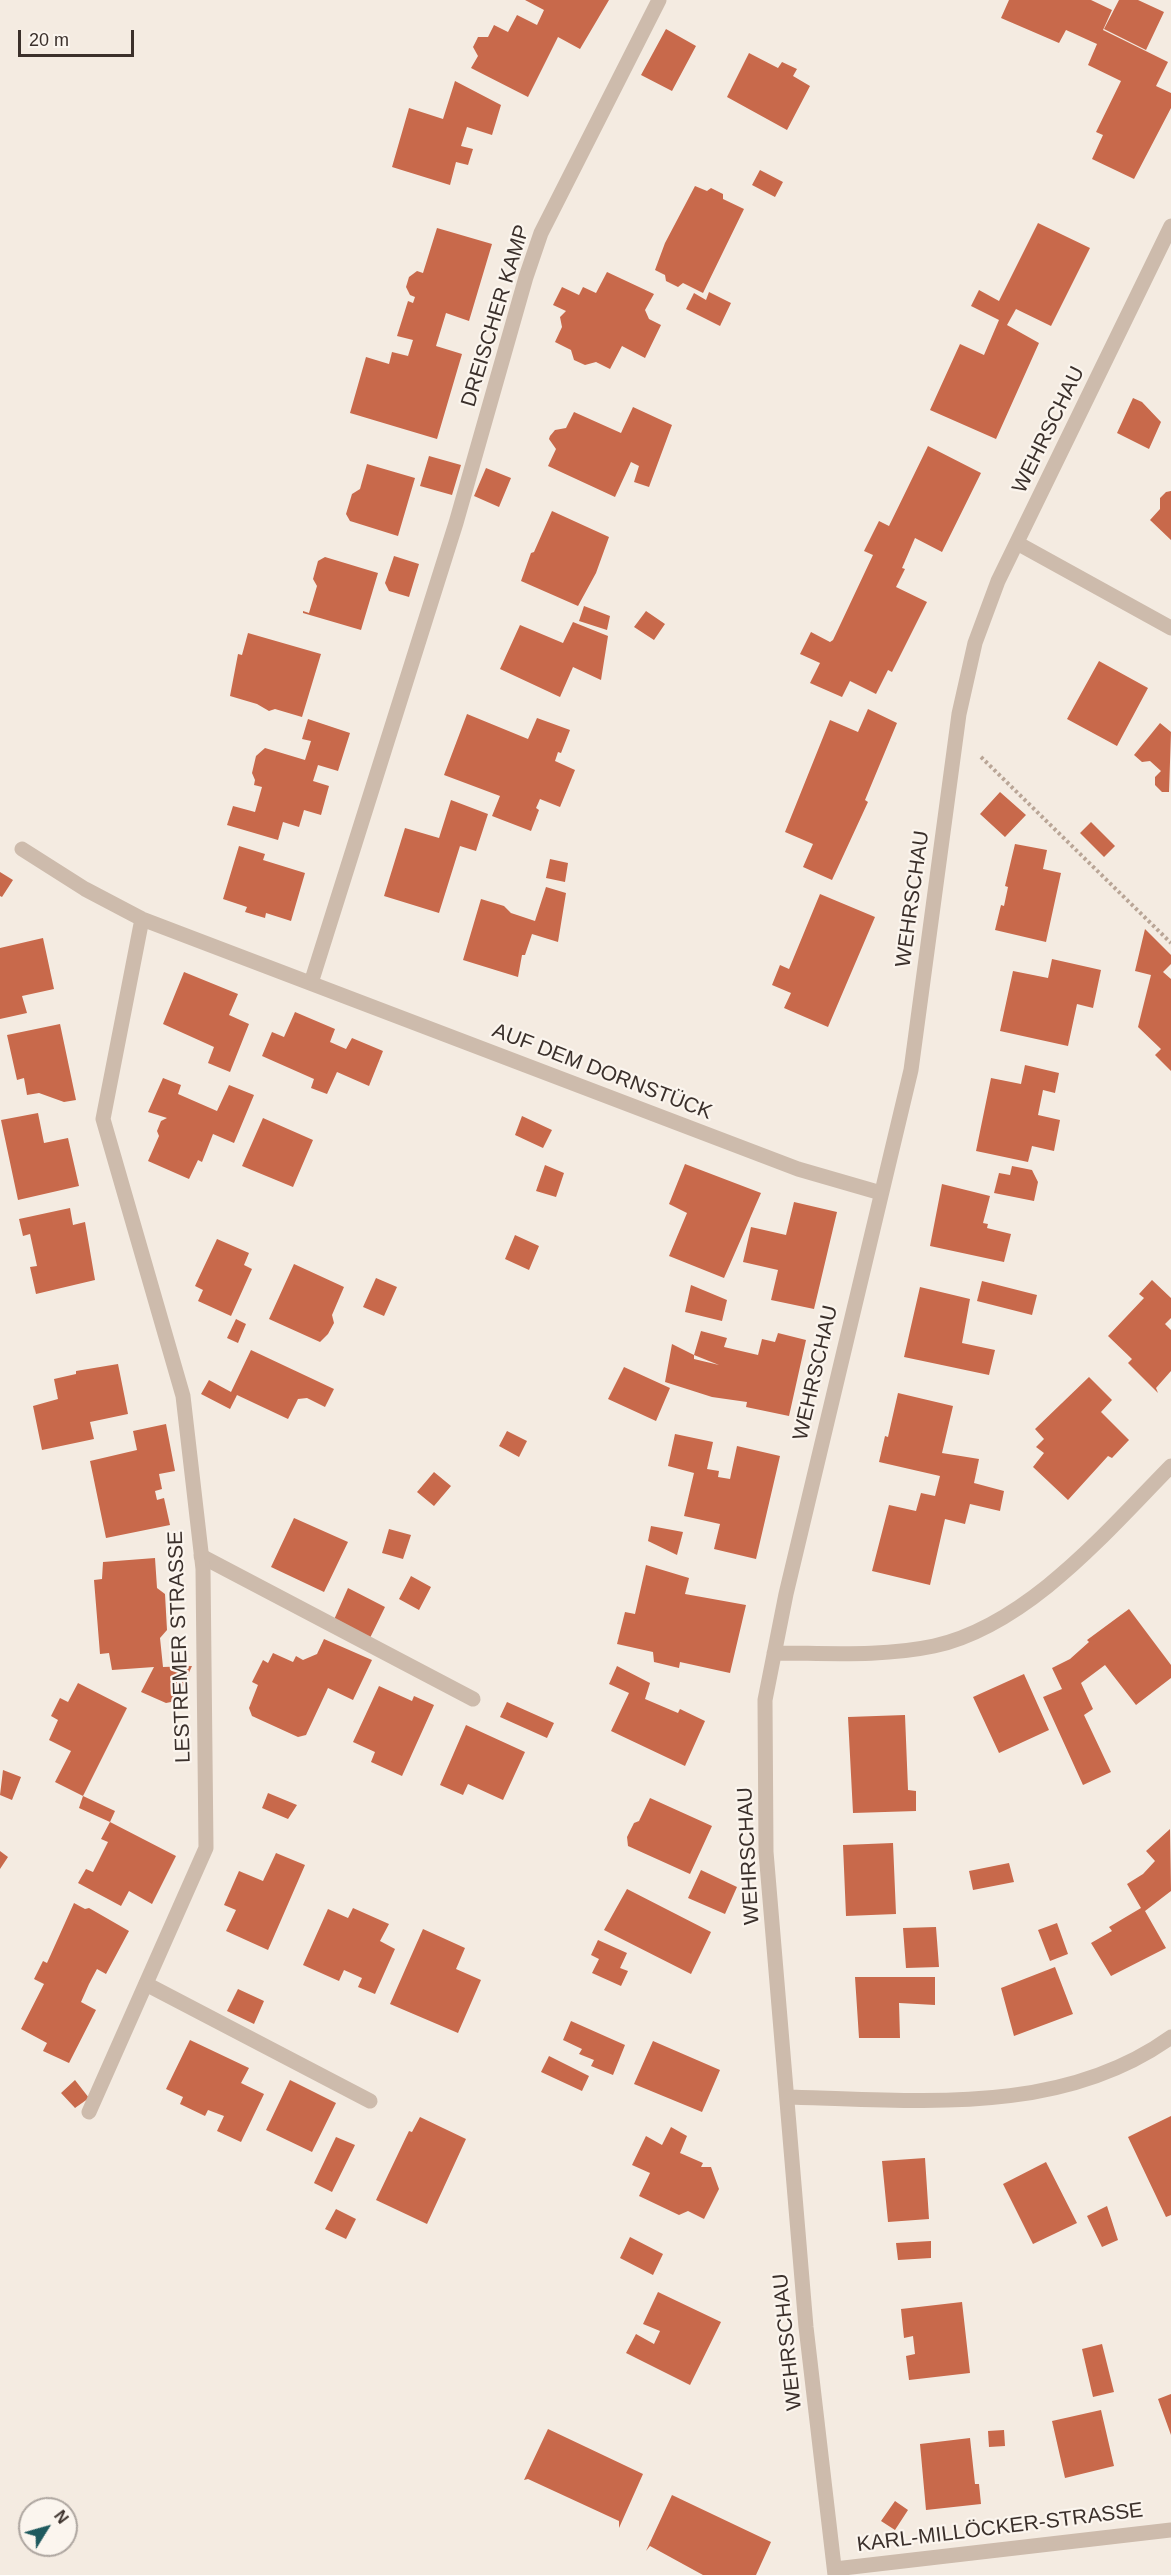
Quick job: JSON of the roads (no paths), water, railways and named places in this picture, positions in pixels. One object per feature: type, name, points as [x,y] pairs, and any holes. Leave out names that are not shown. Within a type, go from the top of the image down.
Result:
[{"type":"street","name":"DREISCHER KAMP","points":[[310,983],[456,523],[525,277],[541,233],[659,0]]},
{"type":"street","name":"WEHRSCHAU","points":[[835,2572],[806,2327],[766,1852],[765,1700],[786,1594],[911,1070],[957,734],[975,643],[999,581],[1171,226]]},
{"type":"street","points":[[1017,543],[1171,628]]},
{"type":"street","name":"AUF DEM DORNSTÜCK","points":[[22,849],[85,889],[142,919],[798,1169],[881,1193]]},
{"type":"street","name":"LESTREMER STRASSE","points":[[89,2112],[206,1848],[201,1556],[183,1396],[103,1119],[142,919]]},
{"type":"street","points":[[774,1653],[879,1653],[934,1646],[975,1632],[1010,1612],[1089,1550],[1171,1466]]},
{"type":"street","points":[[201,1556],[473,1699]]},
{"type":"street","points":[[146,1984],[370,2101]]},
{"type":"street","points":[[787,2097],[941,2101],[994,2098],[1048,2090],[1090,2078],[1131,2060],[1171,2037]]},
{"type":"street","name":"KARL-MILLÖCKER-STRASSE","points":[[835,2572],[1171,2530]]}]
